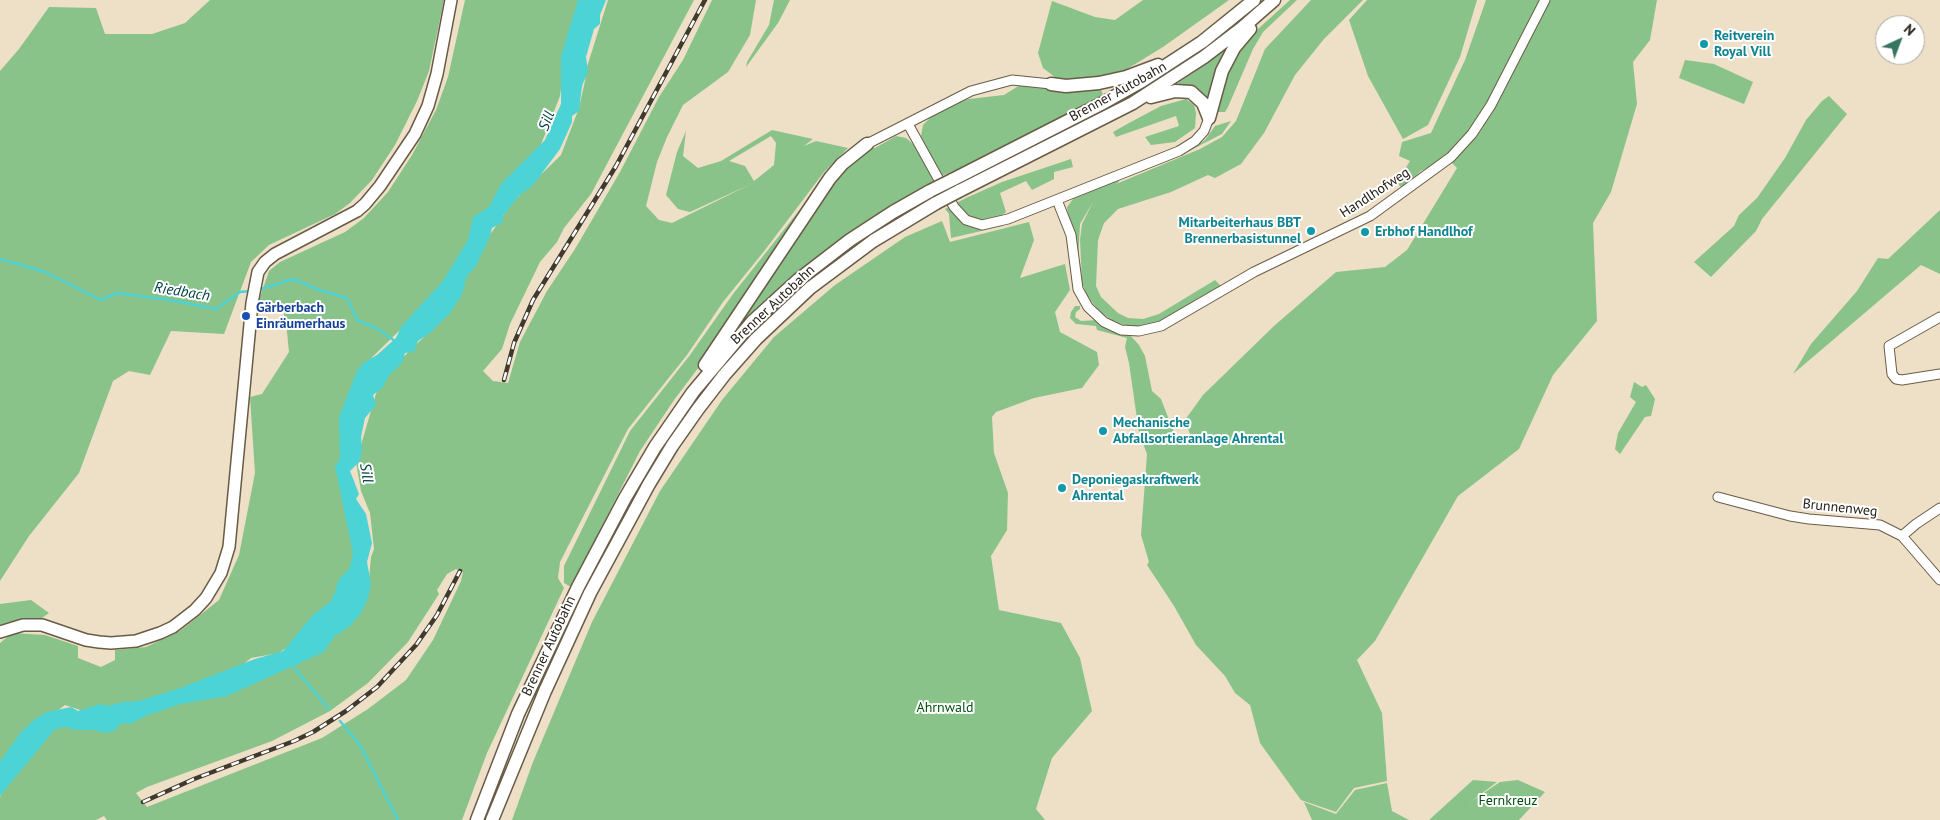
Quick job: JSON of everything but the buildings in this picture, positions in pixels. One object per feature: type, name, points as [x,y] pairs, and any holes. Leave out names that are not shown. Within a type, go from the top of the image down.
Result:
[{"type":"highway","name":"Brenner Autobahn","points":[[477,820],[518,714],[563,618],[625,498],[655,447],[682,407],[752,322],[798,280],[850,240],[893,212],[930,191],[1101,104],[1182,56],[1217,31],[1254,0]]},
{"type":"highway","name":"Brenner Autobahn","points":[[492,820],[544,691],[590,593],[649,484],[672,446],[698,409],[751,345],[810,288],[873,241],[936,203],[1133,103],[1204,58],[1275,0]]},
{"type":"highway","points":[[1210,118],[1219,80],[1226,62],[1234,48],[1275,0]]},
{"type":"highway","points":[[1051,84],[1082,85],[1114,80],[1182,56]]},
{"type":"highway","points":[[1133,103],[1166,93],[1187,90],[1201,100],[1210,118]]},
{"type":"highway","points":[[682,407],[701,371],[830,178],[842,164],[867,144]]},
{"type":"main road","points":[[0,632],[23,625],[42,625],[99,642],[136,641],[160,634],[173,627],[190,615],[206,598],[224,568],[230,540],[252,303],[256,280],[261,267],[270,258],[357,211],[369,201],[384,180],[415,134],[428,106],[438,74],[451,0]]},
{"type":"street","name":"Handlhofweg","points":[[1057,200],[1071,235],[1078,289],[1088,307],[1104,322],[1121,330],[1139,331],[1161,326],[1254,272],[1370,216],[1451,157],[1472,134],[1491,105],[1544,0]]},
{"type":"street","points":[[867,144],[963,94],[1012,80],[1051,84]]},
{"type":"street","points":[[908,124],[954,207],[966,220],[979,224],[993,223],[1057,200],[1179,151],[1195,142],[1204,131],[1210,118]]},
{"type":"street","points":[[1940,317],[1889,346],[1892,374],[1896,379],[1902,380],[1940,374]]},
{"type":"street","name":"Brunnenweg","points":[[1718,497],[1790,516],[1880,525],[1902,536],[1940,580]]},
{"type":"street","points":[[1902,536],[1940,508]]},
{"type":"green space","points":[[210,0],[444,0],[429,71],[417,101],[395,145],[372,180],[350,203],[335,214],[269,245],[251,262],[224,334],[171,331],[150,375],[129,371],[113,381],[79,473],[29,536],[0,581],[0,71],[19,49],[49,7],[96,8],[105,34],[152,34],[185,23]]},
{"type":"green space","points":[[465,0],[582,0],[567,43],[560,96],[538,152],[439,292],[360,369],[343,430],[357,549],[348,579],[315,626],[279,653],[251,658],[231,674],[137,704],[83,711],[65,705],[20,739],[0,767],[0,643],[12,633],[45,635],[78,646],[78,658],[101,667],[115,660],[115,650],[146,647],[180,631],[219,600],[239,555],[255,473],[250,397],[262,394],[289,352],[283,310],[257,306],[269,271],[280,262],[345,232],[364,218],[388,192],[412,155],[436,110],[448,77]]},
{"type":"green space","points":[[608,0],[694,0],[591,194],[564,228],[557,242],[540,262],[510,324],[502,349],[483,371],[493,381],[508,383],[520,342],[547,291],[575,249],[620,172],[659,97],[683,60],[712,0],[756,0],[750,35],[728,72],[683,105],[657,162],[646,206],[659,220],[672,223],[751,184],[690,212],[678,209],[666,195],[677,152],[686,131],[683,156],[698,168],[721,161],[772,130],[813,139],[804,146],[816,141],[848,148],[824,172],[723,302],[687,355],[628,429],[560,562],[558,578],[564,588],[487,753],[462,820],[107,820],[104,816],[96,820],[0,820],[0,797],[8,781],[53,728],[241,689],[369,579],[371,557],[374,549],[370,513],[361,491],[356,462],[378,387],[387,373],[425,336],[484,243],[513,202],[561,155],[579,108],[587,67]],"holes":[[[771,136],[776,143],[774,165],[754,181],[745,166],[729,161]],[[456,569],[463,572],[461,581],[433,640],[406,680],[368,709],[322,738],[147,807],[136,793],[147,787],[272,741],[330,711],[368,683],[408,642],[439,594],[437,590],[447,574]]]},
{"type":"green space","points":[[774,0],[790,0],[778,23],[746,67],[747,62],[769,25]]},
{"type":"green space","points":[[1143,0],[1229,0],[1163,47],[1109,80],[1060,81],[1043,68],[1038,53],[1052,1],[1095,17],[1115,20]]},
{"type":"green space","points":[[1290,0],[1297,0],[1263,32],[1253,49],[1228,107],[1225,112],[1218,112],[1216,108],[1229,65],[1247,39]]},
{"type":"green space","points":[[1311,0],[1363,0],[1324,39],[1295,75],[1264,133],[1241,164],[1215,178],[1208,175],[1171,192],[1118,209],[1104,223],[1098,240],[1096,286],[1101,297],[1118,313],[1128,318],[1143,319],[1159,314],[1215,280],[1222,287],[1163,322],[1148,326],[1130,327],[1112,320],[1100,312],[1087,296],[1082,282],[1080,240],[1082,224],[1093,202],[1080,224],[1078,263],[1073,229],[1067,207],[1073,199],[1085,192],[1118,180],[1119,182],[1116,184],[1200,149],[1222,137],[1236,121],[1265,49]]},
{"type":"green space","points":[[1367,0],[1477,0],[1460,57],[1428,125],[1403,139],[1368,76],[1349,20]]},
{"type":"green space","points":[[1486,0],[1657,0],[1650,40],[1633,62],[1637,104],[1611,192],[1593,223],[1597,321],[1553,375],[1519,449],[1458,496],[1375,641],[1357,660],[1382,713],[1387,781],[1354,788],[1336,812],[1301,800],[1260,743],[1250,705],[1235,693],[1225,676],[1196,645],[1174,606],[1147,565],[1149,562],[1141,535],[1147,454],[1139,433],[1125,347],[1127,338],[1097,330],[1096,326],[1076,324],[1070,318],[1071,312],[1075,306],[1080,306],[1075,317],[1081,321],[1098,320],[1129,334],[1139,345],[1145,356],[1152,391],[1161,399],[1178,443],[1190,434],[1185,420],[1203,395],[1274,326],[1336,272],[1385,267],[1407,250],[1457,168],[1447,158],[1421,171],[1403,188],[1396,183],[1410,161],[1399,156],[1402,142],[1431,133],[1465,60]]},
{"type":"green space","points":[[1237,40],[1209,108],[1172,87],[1197,70]]},
{"type":"green space","points":[[1685,60],[1714,64],[1753,82],[1744,104],[1679,78]]},
{"type":"green space","points":[[1020,85],[1066,89],[1100,87],[1104,97],[961,168],[941,176],[921,136],[923,125],[931,117],[956,103],[969,99],[1004,95]]},
{"type":"green space","points":[[1829,96],[1847,114],[1762,219],[1756,231],[1711,277],[1694,262],[1734,226],[1739,215],[1757,198],[1785,158],[1806,120],[1822,101]]},
{"type":"green space","points":[[1186,99],[1194,105],[1196,113],[1195,128],[1175,142],[1151,145],[1145,137],[1179,126],[1176,116],[1116,137],[1113,132],[1161,106]]},
{"type":"green space","points":[[1231,121],[1222,134],[1185,153],[1205,140],[1215,126]]},
{"type":"green space","points":[[896,136],[906,138],[913,144],[935,180],[873,217],[721,348],[711,351],[674,400],[640,451],[571,587],[564,583],[564,566],[630,431],[690,355],[733,294],[840,159],[868,148],[875,148]]},
{"type":"green space","points":[[1071,159],[1073,167],[1054,172],[1054,179],[1032,190],[1026,181],[1000,193],[1006,212],[1000,217],[1003,226],[951,238],[949,214],[945,209],[1002,182]]},
{"type":"green space","points":[[1940,210],[1940,274],[1921,265],[1793,374],[1811,344],[1857,291],[1878,258],[1888,259]]},
{"type":"green space","name":"Ahrnwald","points":[[942,221],[950,242],[1029,222],[1034,240],[1020,278],[1065,264],[1070,290],[1055,312],[1060,332],[1097,352],[1099,365],[1082,388],[1034,398],[996,412],[992,417],[994,453],[1008,493],[1007,530],[991,556],[999,610],[1061,623],[1080,658],[1092,711],[1052,758],[1036,809],[1045,820],[512,820],[533,762],[592,622],[660,491],[722,400],[774,337],[835,285],[905,237]]},
{"type":"green space","points":[[1634,382],[1642,387],[1646,385],[1655,399],[1651,416],[1645,417],[1620,454],[1615,449],[1618,433],[1636,402],[1630,397]]},
{"type":"green space","points":[[31,600],[49,613],[42,618],[20,619],[0,626],[0,604]]},
{"type":"green space","name":"Fernkreuz","points":[[1473,780],[1497,782],[1469,803],[1500,782],[1518,780],[1545,792],[1519,820],[1429,820]]},
{"type":"green space","points":[[1387,783],[1392,811],[1409,820],[1312,820],[1304,802],[1336,814],[1355,790]]},
{"type":"water","points":[[578,0],[606,0],[600,15],[600,24],[594,29],[586,57],[588,71],[582,86],[579,111],[572,116],[572,122],[560,149],[534,184],[519,196],[503,216],[502,223],[492,228],[476,266],[467,276],[462,294],[451,312],[430,333],[418,341],[414,352],[405,353],[402,363],[389,375],[383,387],[373,395],[376,405],[365,418],[361,437],[360,461],[350,471],[359,494],[356,499],[366,514],[372,543],[367,562],[371,584],[368,598],[361,613],[350,626],[334,637],[324,652],[227,696],[181,704],[148,715],[130,724],[122,723],[114,731],[103,733],[96,730],[74,730],[66,727],[55,729],[0,796],[0,762],[21,732],[34,720],[47,712],[71,707],[78,711],[100,704],[108,706],[123,702],[139,701],[180,688],[255,659],[283,651],[313,615],[330,602],[339,579],[350,568],[353,553],[335,466],[340,459],[339,417],[357,371],[363,363],[377,355],[396,338],[401,327],[443,281],[468,240],[473,217],[489,207],[501,184],[545,140],[561,104],[561,56]]},
{"type":"waterway","name":"Riedbach","points":[[0,259],[45,272],[101,300],[117,293],[170,300],[216,309],[240,292],[250,291]]},
{"type":"waterway","name":"Riedbach","points":[[258,290],[293,279],[319,290],[347,298],[357,320],[376,328],[395,341]]},
{"type":"waterway","points":[[291,664],[329,709]]},
{"type":"waterway","points":[[340,721],[360,745],[398,820]]},
{"type":"railway","points":[[504,380],[514,343],[533,300],[616,166],[705,0]]},
{"type":"railway","points":[[143,802],[194,779],[294,741],[313,732],[346,711],[377,687],[416,645],[437,615],[460,571]]},
{"type":"place","name":"Reitverein Royal Vill","points":[[1704,44]]},
{"type":"place","name":"Mitarbeiterhaus BBT Brennerbasistunnel","points":[[1311,231]]},
{"type":"place","name":"Erbhof Handlhof","points":[[1365,232]]},
{"type":"place","name":"Gärberbach Einräumerhaus","points":[[246,316]]},
{"type":"place","name":"Mechanische Abfallsortieranlage Ahrental","points":[[1103,431]]},
{"type":"place","name":"Deponiegaskraftwerk Ahrental","points":[[1062,488]]},
{"type":"water label","name":"Sill","points":[[547,121]]},
{"type":"water label","name":"Sill","points":[[366,473]]}]
